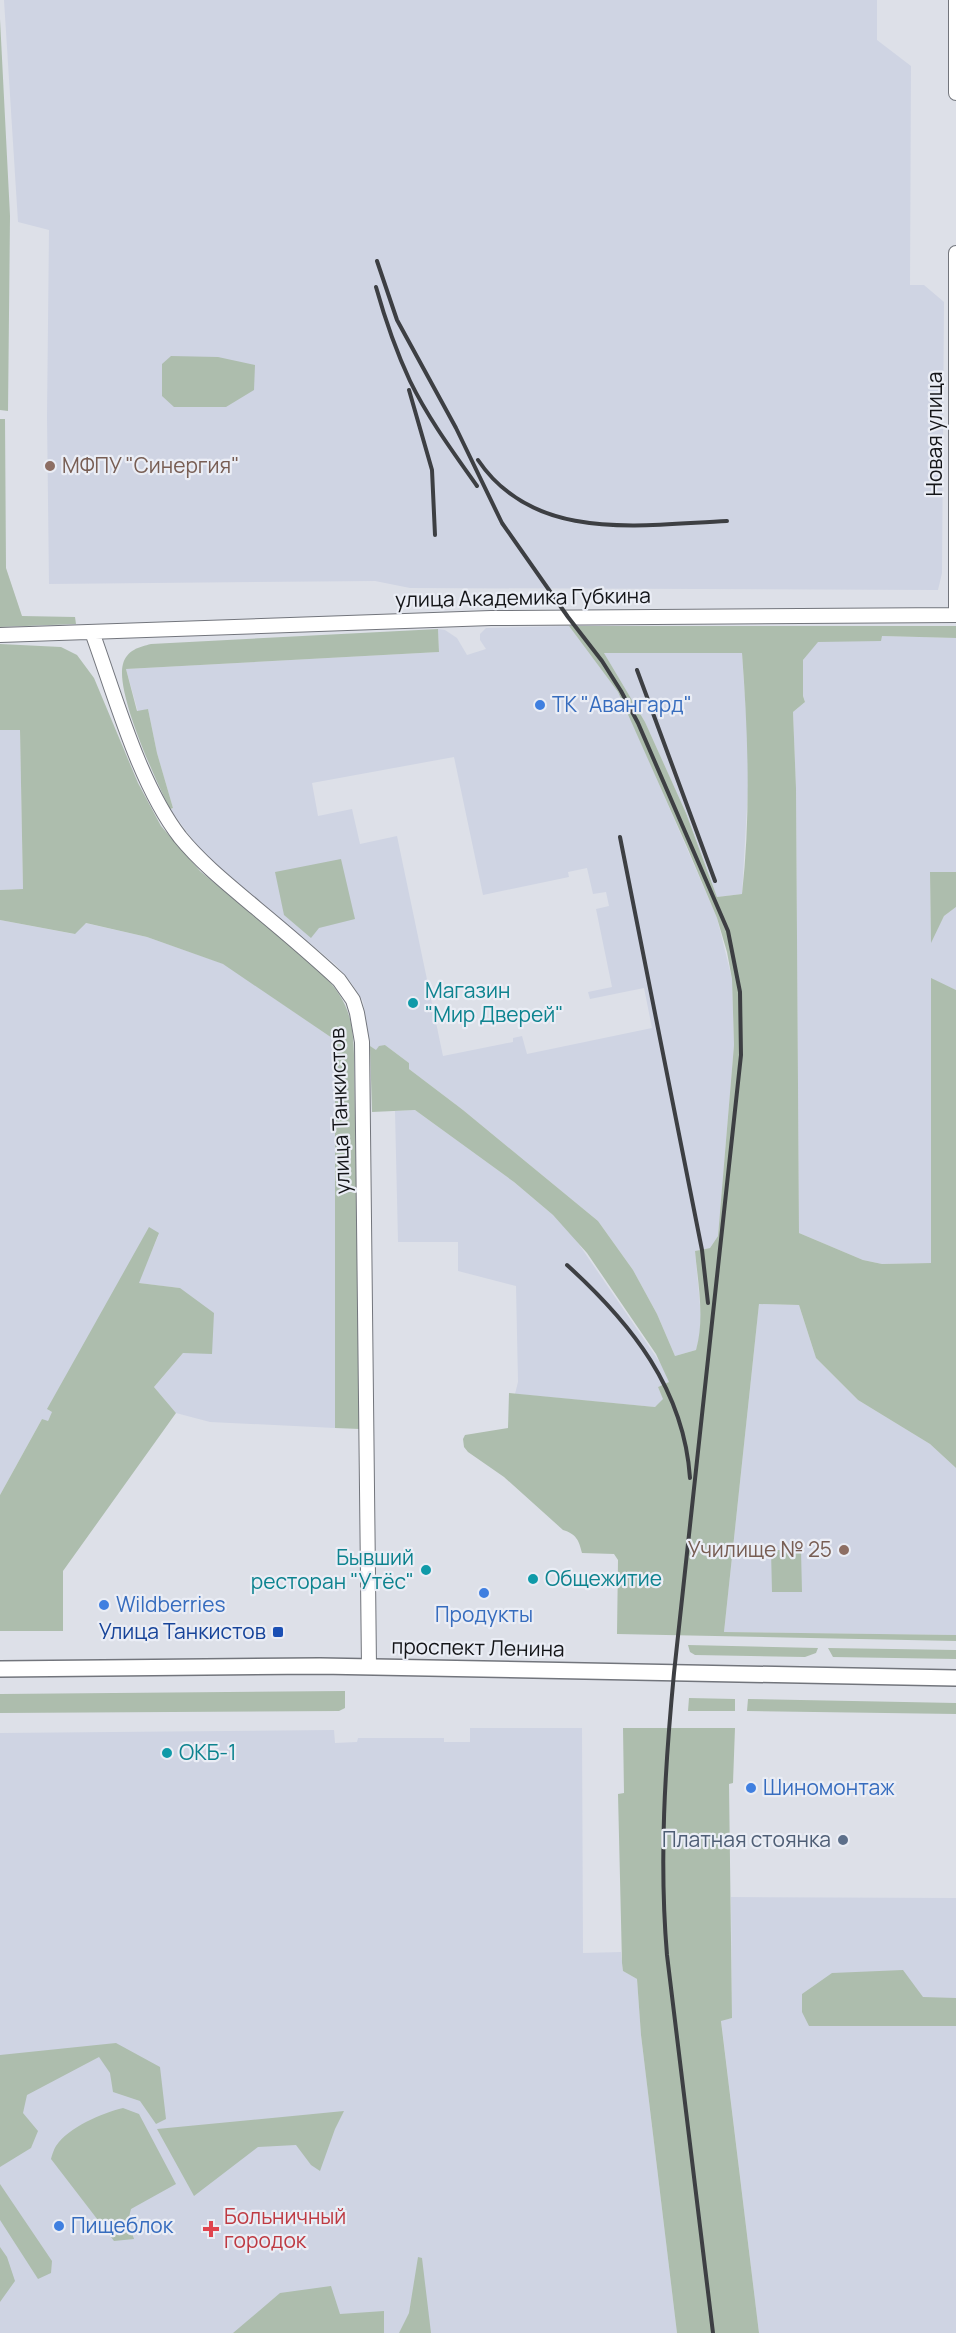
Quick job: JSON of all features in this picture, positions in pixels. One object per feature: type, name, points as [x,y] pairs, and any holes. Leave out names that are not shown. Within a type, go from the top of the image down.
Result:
[{"type":"main road","name":"проспект Ленина","points":[[0,1669],[369,1667],[956,1678]]},
{"type":"street","points":[[956,0],[956,93]]},
{"type":"street","name":"Новая улица","points":[[956,253],[956,615]]},
{"type":"street","name":"улица Академика Губкина","points":[[92,632],[482,618],[956,615]]},
{"type":"street","points":[[0,635],[92,632]]},
{"type":"street","name":"улица Танкистов","points":[[92,632],[150,784],[180,837],[212,870],[339,980],[353,1000],[357,1013],[362,1042],[364,1141],[369,1667]]},
{"type":"shaded area","points":[[4,0],[877,0],[877,40],[911,66],[910,285],[924,285],[944,302],[942,573],[938,590],[410,588],[375,581],[49,584],[47,417],[49,230],[18,222]]},
{"type":"shaded area","points":[[569,626],[618,692],[717,918],[732,979],[734,1045],[718,1236],[710,1248],[695,1251],[701,1316],[700,1336],[696,1350],[675,1356],[657,1314],[633,1270],[598,1221],[463,1110],[409,1069],[409,1063],[385,1045],[376,1051],[370,1046],[363,1001],[350,981],[336,965],[206,856],[193,840],[170,809],[173,808],[157,753],[148,709],[138,712],[126,669],[439,652],[438,629],[445,630],[457,638],[467,655],[486,649],[480,640],[480,634],[486,628]],"holes":[[[454,757],[483,895],[569,877],[568,872],[587,868],[593,894],[606,892],[609,906],[596,909],[612,987],[588,992],[590,999],[644,988],[652,1028],[527,1054],[522,1036],[513,1038],[513,1042],[443,1056],[397,836],[360,844],[352,809],[318,816],[312,783]]]},
{"type":"shaded area","points":[[881,636],[956,638],[956,872],[930,873],[931,941],[944,916],[956,907],[956,990],[931,979],[931,1263],[882,1264],[863,1260],[799,1233],[796,788],[793,712],[805,702],[803,660],[818,641],[881,641]]},
{"type":"shaded area","points":[[604,653],[742,653],[748,741],[748,789],[742,894],[717,897],[686,813],[645,722]]},
{"type":"shaded area","points":[[20,729],[23,889],[0,890],[0,730]]},
{"type":"shaded area","points":[[0,920],[74,934],[85,923],[147,937],[224,964],[335,1040],[335,1428],[210,1422],[176,1413],[154,1387],[183,1353],[180,1288],[138,1283],[159,1234],[48,1410],[53,1412],[47,1422],[42,1419],[0,1495]]},
{"type":"shaded area","points":[[415,1110],[514,1182],[553,1215],[574,1237],[663,1367],[669,1382],[658,1387],[664,1400],[655,1407],[515,1394],[518,1382],[516,1286],[458,1271],[458,1242],[398,1242],[395,1111]]},
{"type":"shaded area","name":"Училище № 25","points":[[759,1304],[799,1305],[816,1358],[858,1400],[930,1444],[956,1468],[956,1635],[724,1632]]},
{"type":"shaded area","points":[[470,1728],[582,1728],[583,1953],[621,1952],[623,1971],[637,1979],[641,2035],[677,2333],[0,2333],[0,1733],[334,1730],[335,1743],[357,1742],[358,1738],[444,1738],[444,1742],[470,1742]]},
{"type":"shaded area","points":[[731,1897],[956,1898],[956,2333],[759,2333],[721,2020],[732,2018]]},
{"type":"green space","points":[[0,19],[10,216],[8,411],[0,410]]},
{"type":"green space","points":[[171,356],[218,357],[255,365],[254,390],[226,407],[174,407],[162,396],[162,364]]},
{"type":"green space","points":[[0,419],[5,419],[6,568],[22,616],[75,617],[76,624],[0,627]]},
{"type":"green space","points":[[569,626],[956,626],[956,638],[882,636],[881,641],[818,642],[803,660],[805,702],[793,712],[796,788],[799,1233],[863,1260],[882,1264],[931,1263],[931,978],[956,990],[956,1468],[930,1444],[858,1400],[816,1358],[799,1305],[759,1304],[724,1632],[956,1635],[956,1641],[617,1634],[618,1560],[614,1554],[582,1553],[574,1536],[563,1530],[504,1477],[464,1447],[465,1435],[508,1428],[509,1393],[655,1407],[663,1399],[658,1387],[669,1382],[656,1354],[587,1253],[553,1215],[514,1182],[415,1110],[372,1112],[370,1046],[376,1050],[379,1046],[385,1045],[409,1063],[409,1069],[463,1110],[598,1221],[633,1270],[657,1314],[675,1356],[696,1350],[699,1338],[700,1301],[695,1251],[710,1248],[718,1236],[734,1045],[732,979],[717,918],[618,692]],"holes":[[[604,653],[742,653],[748,774],[747,834],[742,894],[717,897],[686,813],[645,722]]]},
{"type":"green space","points":[[438,629],[439,652],[126,669],[137,711],[148,709],[157,753],[173,808],[170,809],[138,736],[125,695],[122,677],[123,664],[127,655],[134,650],[151,644]]},
{"type":"green space","points":[[0,644],[61,647],[77,655],[94,678],[138,783],[161,826],[200,871],[317,968],[335,988],[346,1007],[352,1028],[354,1055],[360,1429],[335,1428],[335,1040],[223,964],[147,937],[86,923],[75,934],[0,920],[0,890],[23,889],[20,730],[0,730]]},
{"type":"green space","points":[[341,859],[355,919],[319,928],[311,938],[284,915],[275,872]]},
{"type":"green space","points":[[930,872],[956,872],[956,907],[944,916],[931,943]]},
{"type":"green space","points":[[149,1227],[159,1233],[139,1283],[180,1288],[214,1313],[212,1354],[183,1353],[154,1387],[176,1413],[63,1571],[63,1631],[0,1631],[0,1495],[42,1419],[48,1421],[52,1412],[47,1409]]},
{"type":"green space","points":[[771,1550],[801,1550],[802,1592],[772,1592]]},
{"type":"green space","points":[[688,1645],[818,1648],[816,1653],[805,1657],[695,1655],[690,1652]]},
{"type":"green space","points":[[828,1648],[956,1650],[956,1659],[833,1657]]},
{"type":"green space","points":[[345,1691],[345,1708],[339,1711],[0,1713],[0,1694]]},
{"type":"green space","points":[[689,1698],[735,1699],[735,1711],[688,1711]]},
{"type":"green space","points":[[748,1699],[956,1703],[956,1714],[747,1711]]},
{"type":"green space","points":[[623,1728],[735,1728],[733,1783],[729,1784],[732,2018],[721,2021],[759,2333],[677,2333],[641,2035],[637,1979],[623,1971],[622,1963],[618,1794],[624,1793]]},
{"type":"green space","points":[[903,1970],[923,1997],[956,1998],[956,2026],[809,2026],[802,2012],[802,1994],[832,1973]]},
{"type":"green space","points":[[116,2043],[160,2067],[166,2119],[156,2124],[140,2101],[113,2092],[110,2073],[99,2057],[27,2095],[23,2113],[38,2131],[31,2148],[0,2167],[0,2055]]},
{"type":"green space","points":[[123,2108],[139,2114],[176,2184],[131,2209],[128,2221],[134,2239],[114,2241],[51,2159],[56,2146],[77,2127],[96,2117]]},
{"type":"green space","points":[[344,2111],[320,2171],[311,2165],[296,2145],[258,2147],[194,2196],[157,2129]]},
{"type":"green space","points":[[0,2184],[52,2261],[51,2273],[38,2279],[0,2220]]},
{"type":"green space","points":[[0,2247],[7,2257],[15,2281],[0,2302]]},
{"type":"green space","points":[[418,2257],[422,2258],[431,2333],[399,2333],[409,2313]]},
{"type":"green space","points":[[331,2286],[340,2314],[384,2311],[384,2333],[233,2333],[280,2293]]},
{"type":"railway","points":[[377,261],[397,320],[456,428],[502,523],[602,661],[638,723],[728,931],[740,992],[741,1055],[674,1673],[663,1849],[667,1955],[713,2333]]},
{"type":"railway","points":[[376,287],[391,335],[417,395],[477,486]]},
{"type":"railway","points":[[409,390],[432,470],[435,535]]},
{"type":"railway","points":[[478,460],[501,487],[528,505],[558,517],[590,523],[624,525],[727,521]]},
{"type":"railway","points":[[637,670],[715,881]]},
{"type":"railway","points":[[620,837],[702,1250],[708,1303]]},
{"type":"railway","points":[[567,1265],[612,1310],[650,1360],[677,1415],[686,1446],[690,1478]]},
{"type":"place","name":"МФПУ \"Синергия\"","points":[[50,466]]},
{"type":"place","name":"ТК \"Авангард\"","points":[[540,705]]},
{"type":"place","name":"Магазин \"Мир Дверей\"","points":[[413,1003]]},
{"type":"place","name":"Училище № 25","points":[[844,1550]]},
{"type":"place","name":"Бывший ресторан \"Утёс\"","points":[[426,1570]]},
{"type":"place","name":"Общежитие","points":[[533,1579]]},
{"type":"place","name":"Продукты","points":[[484,1593]]},
{"type":"place","name":"Wildberries","points":[[104,1605]]},
{"type":"place","name":"Улица Танкистов","points":[[278,1632]]},
{"type":"place","name":"ОКБ-1","points":[[167,1753]]},
{"type":"place","name":"Шиномонтаж","points":[[751,1788]]},
{"type":"place","name":"Платная стоянка","points":[[843,1840]]},
{"type":"place","name":"Пищеблок","points":[[59,2226]]},
{"type":"place","name":"Больничный городок","points":[[211,2229]]}]
